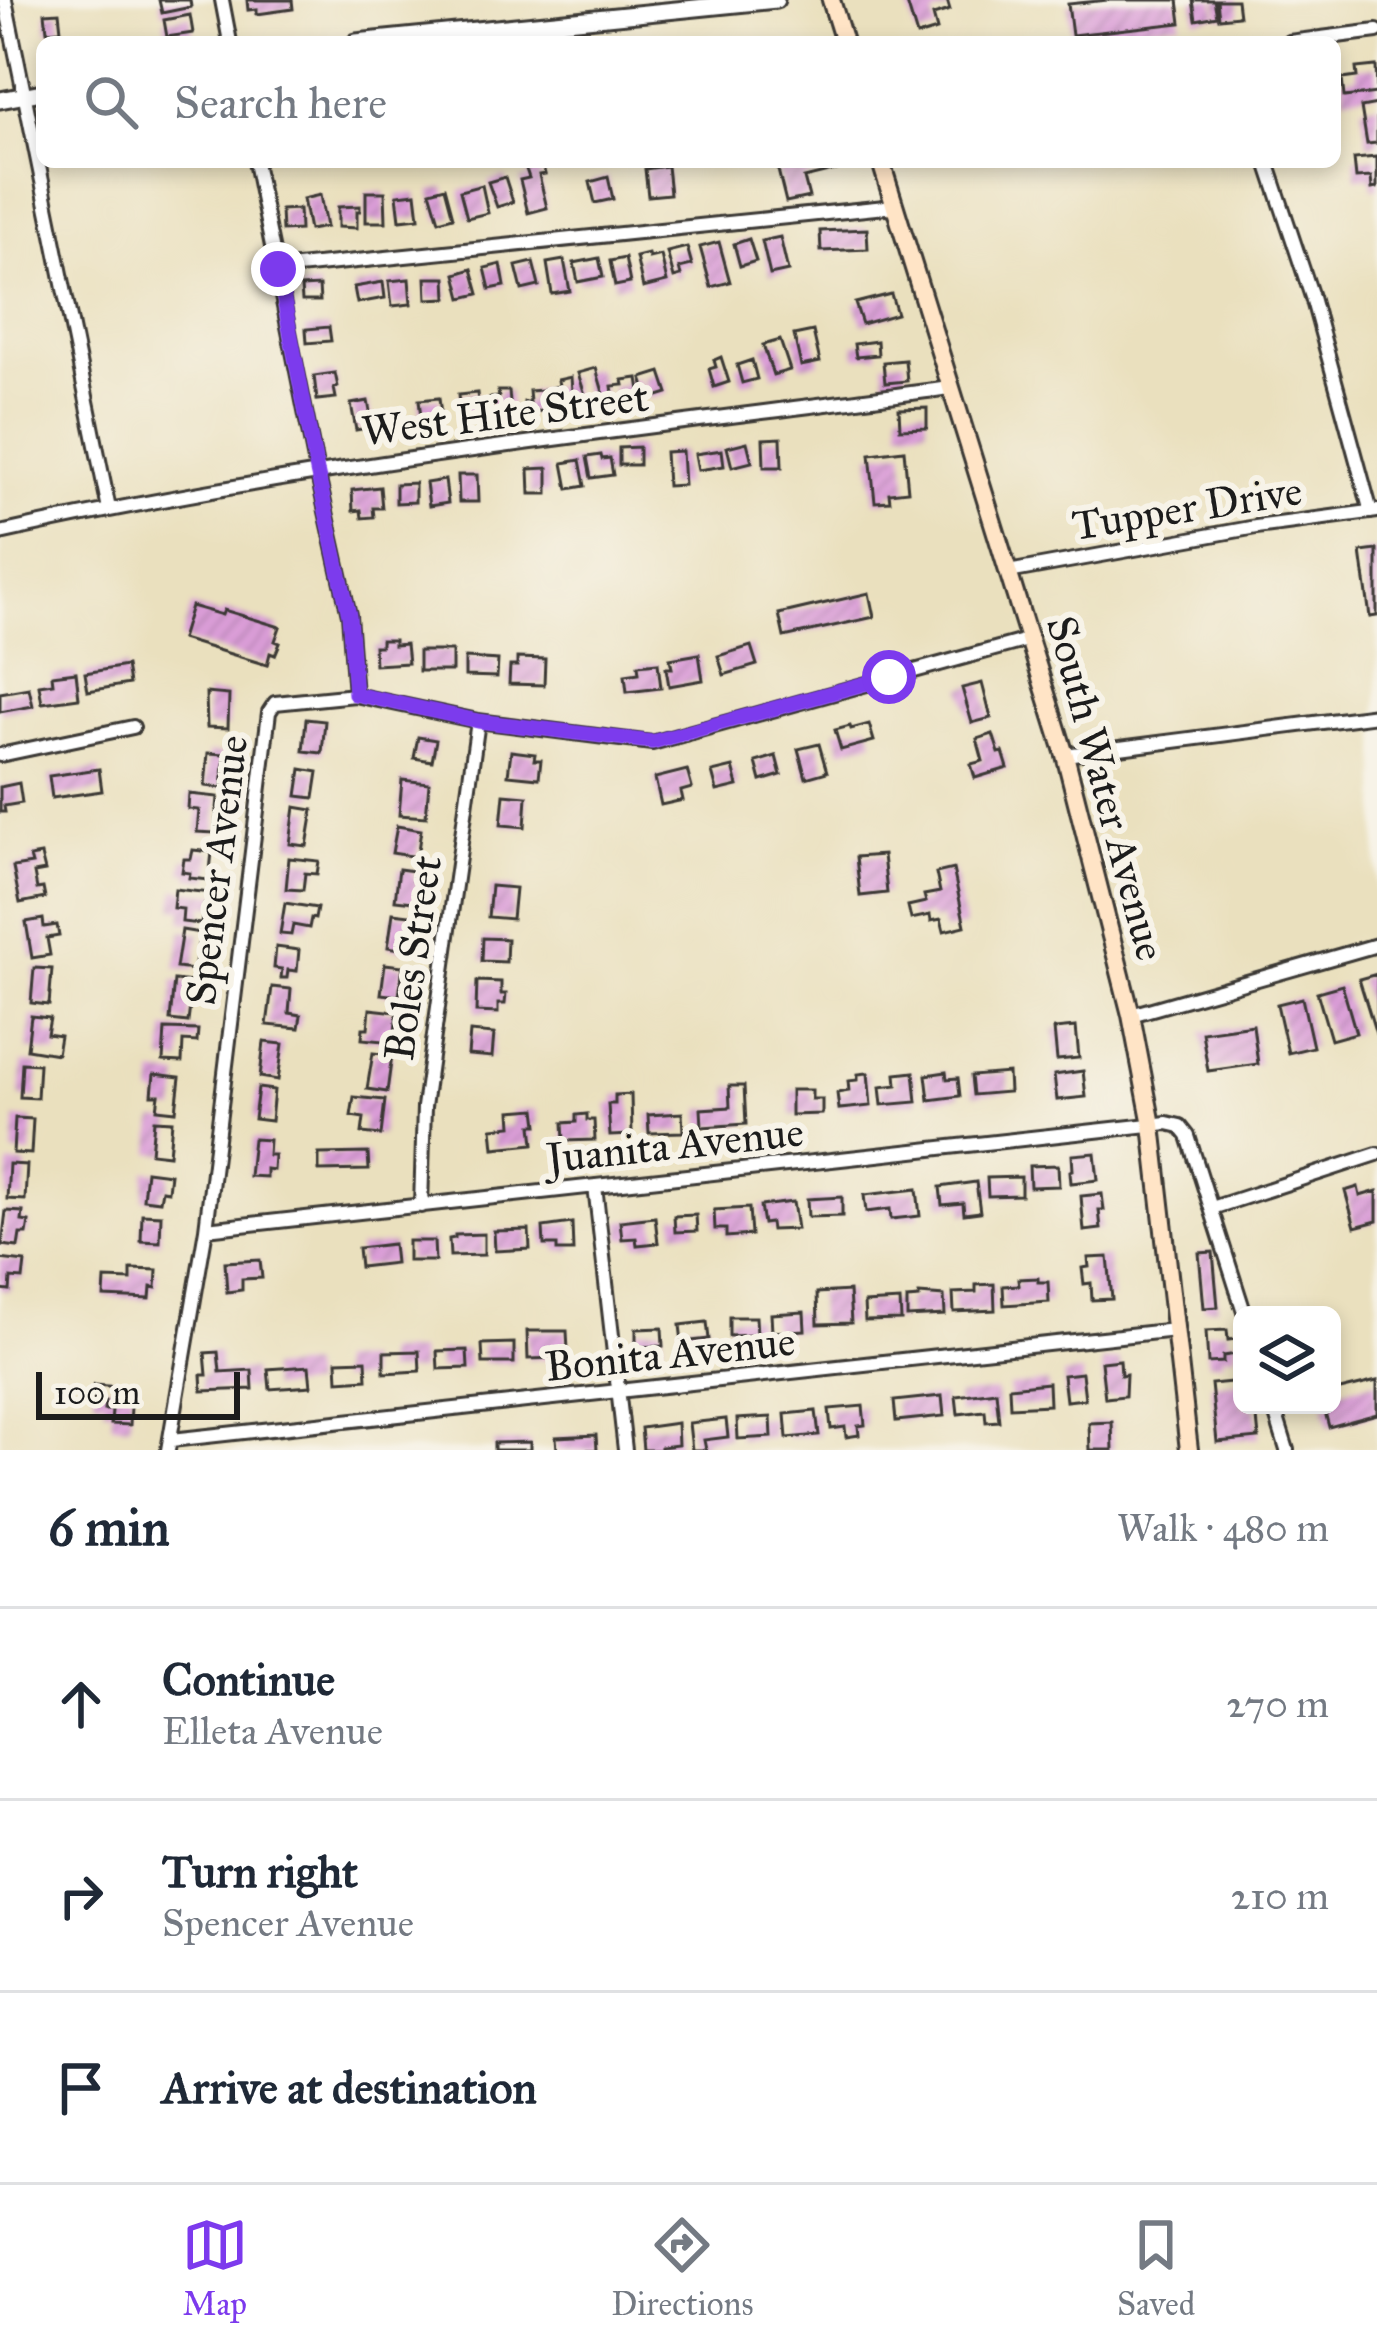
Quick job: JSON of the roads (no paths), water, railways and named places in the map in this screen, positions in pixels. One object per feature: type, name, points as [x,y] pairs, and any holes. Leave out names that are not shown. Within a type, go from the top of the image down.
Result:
[{"type":"main road","points":[[831,0],[842,36]]},
{"type":"main road","name":"South Water Avenue","points":[[883,168],[1065,755],[1131,1015],[1152,1125],[1189,1450]]},
{"type":"street","points":[[5,0],[36,153]]},
{"type":"street","points":[[222,0],[229,36]]},
{"type":"street","points":[[416,36],[776,0]]},
{"type":"street","points":[[1341,36],[1377,32]]},
{"type":"street","points":[[0,100],[36,93]]},
{"type":"street","points":[[39,168],[109,508]]},
{"type":"street","points":[[256,168],[349,615],[355,694],[478,721],[652,742],[1030,639]]},
{"type":"street","points":[[1269,168],[1374,511]]},
{"type":"street","points":[[278,269],[895,206]]},
{"type":"street","name":"West Hite Street","points":[[0,533],[109,508],[317,471],[950,388]]},
{"type":"street","name":"Tupper Drive","points":[[1008,572],[1256,527],[1374,511]]},
{"type":"street","name":"Spencer Avenue","points":[[170,1445],[206,1229],[269,712],[275,703],[289,700],[355,694]]},
{"type":"street","points":[[1065,755],[1377,715]]},
{"type":"street","name":"Boles Street","points":[[421,1206],[424,1106],[478,721]]},
{"type":"street","points":[[0,755],[133,727]]},
{"type":"street","points":[[1131,1015],[1377,945]]},
{"type":"street","points":[[1152,1125],[1180,1126],[1188,1136],[1242,1306]]},
{"type":"street","name":"Juanita Avenue","points":[[206,1229],[1152,1125]]},
{"type":"street","points":[[1212,1208],[1377,1154]]},
{"type":"street","points":[[596,1186],[626,1450]]},
{"type":"street","name":"Bonita Avenue","points":[[170,1445],[1175,1330]]},
{"type":"street","points":[[1276,1414],[1287,1450]]}]
